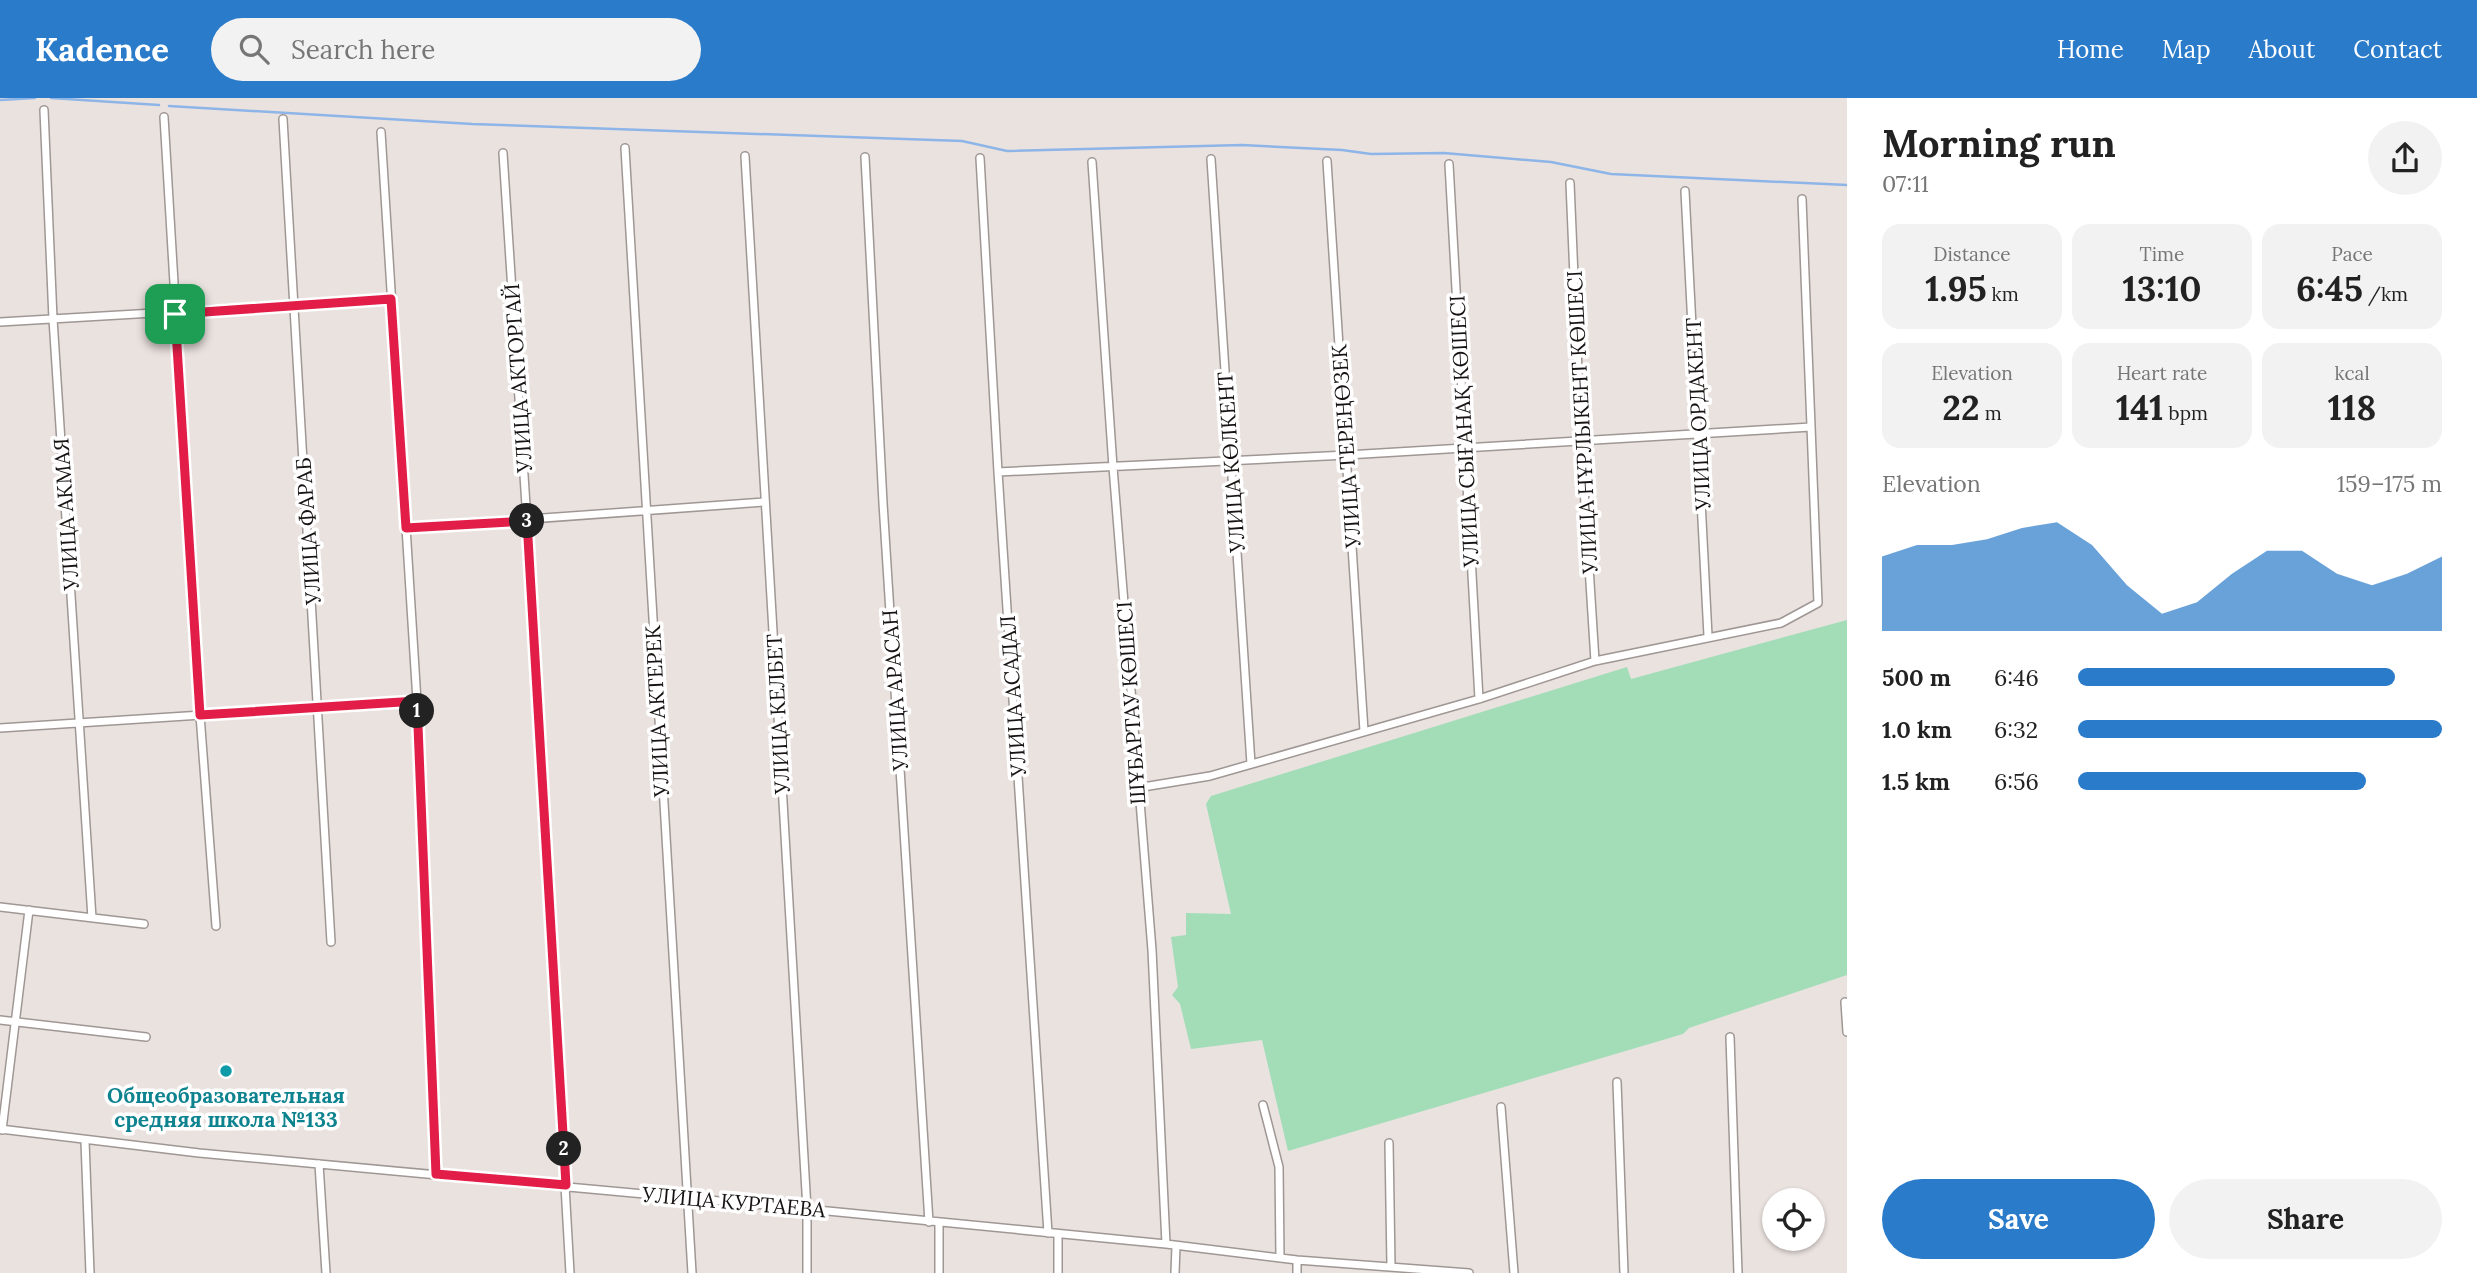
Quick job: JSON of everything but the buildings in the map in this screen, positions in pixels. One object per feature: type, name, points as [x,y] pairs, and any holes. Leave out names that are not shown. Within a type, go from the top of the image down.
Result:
[{"type":"street","name":"УЛИЦА АКМАЯ","points":[[44,110],[54,319],[92,918]]},
{"type":"street","points":[[164,117],[200,715],[216,926]]},
{"type":"street","name":"УЛИЦА ФАРАБ","points":[[283,119],[331,942]]},
{"type":"street","points":[[381,132],[417,701],[436,1174]]},
{"type":"street","name":"УЛИЦА АКТЕРЕК","points":[[625,148],[692,1273]]},
{"type":"street","name":"УЛИЦА АКТОРГАЙ","points":[[503,153],[570,1273]]},
{"type":"street","name":"УЛИЦА КЕЛБЕТ","points":[[745,156],[807,1209],[807,1273]]},
{"type":"street","name":"УЛИЦА АРАСАН","points":[[865,157],[883,503],[929,1222]]},
{"type":"street","name":"УЛИЦА АСАДАЛ","points":[[980,158],[1048,1233]]},
{"type":"street","name":"УЛИЦА КӨЛКЕНТ","points":[[1211,159],[1251,764]]},
{"type":"street","name":"УЛИЦА ТЕРЕҢӨЗЕК","points":[[1327,161],[1364,731]]},
{"type":"street","name":"ШҰБАРТАУ КӨШЕСІ","points":[[1092,162],[1137,788],[1152,950],[1166,1244]]},
{"type":"street","name":"УЛИЦА СЫҒАНАҚ КӨШЕСІ","points":[[1449,164],[1479,699]]},
{"type":"street","name":"УЛИЦА НҰРЛЫКЕНТ КӨШЕСІ","points":[[1570,183],[1581,441],[1595,661]]},
{"type":"street","name":"УЛИЦА ОРДАКЕНТ","points":[[1685,191],[1708,636]]},
{"type":"street","points":[[1137,788],[1209,776],[1479,699],[1595,661],[1708,636],[1781,624],[1818,603],[1802,198]]},
{"type":"street","points":[[0,322],[175,314],[391,299]]},
{"type":"street","points":[[998,472],[1347,455],[1811,427]]},
{"type":"street","points":[[406,528],[765,502]]},
{"type":"street","points":[[0,728],[417,701]]},
{"type":"street","points":[[0,907],[144,924]]},
{"type":"street","points":[[1,1129],[29,910]]},
{"type":"street","points":[[1845,1002],[1847,1032]]},
{"type":"street","points":[[0,1020],[146,1037]]},
{"type":"street","points":[[1730,1037],[1738,1273]]},
{"type":"street","points":[[1616,1082],[1625,1273]]},
{"type":"street","points":[[1263,1105],[1279,1167],[1280,1258]]},
{"type":"street","points":[[1501,1107],[1514,1273]]},
{"type":"street","name":"УЛИЦА КУРТАЕВА","points":[[1,1129],[85,1141],[566,1185],[1166,1244],[1297,1260],[1469,1273]]},
{"type":"street","points":[[85,1141],[90,1273]]},
{"type":"street","points":[[1389,1143],[1391,1266]]},
{"type":"street","points":[[319,1164],[326,1273]]},
{"type":"street","points":[[939,1223],[939,1273]]},
{"type":"street","points":[[1058,1234],[1058,1273]]},
{"type":"street","points":[[1175,1273],[1176,1246]]},
{"type":"street","points":[[1297,1260],[1297,1273]]},
{"type":"green space","points":[[1847,620],[1847,975],[1689,1028],[1683,1034],[1288,1151],[1262,1040],[1191,1049],[1180,1004],[1172,995],[1178,987],[1171,937],[1186,935],[1186,913],[1231,914],[1206,804],[1211,796],[1627,667],[1631,679]]},
{"type":"waterway","points":[[0,100],[35,98]]},
{"type":"waterway","points":[[51,98],[159,105]]},
{"type":"waterway","points":[[169,106],[472,124],[962,141],[1007,151],[1242,145],[1371,154],[1444,153],[1551,162],[1611,174],[1847,185]]},
{"type":"place","name":"Общеобразовательная средняя школа №133","points":[[226,1071]]},
{"type":"route","points":[[391,299],[406,528],[527,521],[566,1185],[436,1174],[417,701],[200,715],[175,314],[391,299]]}]
